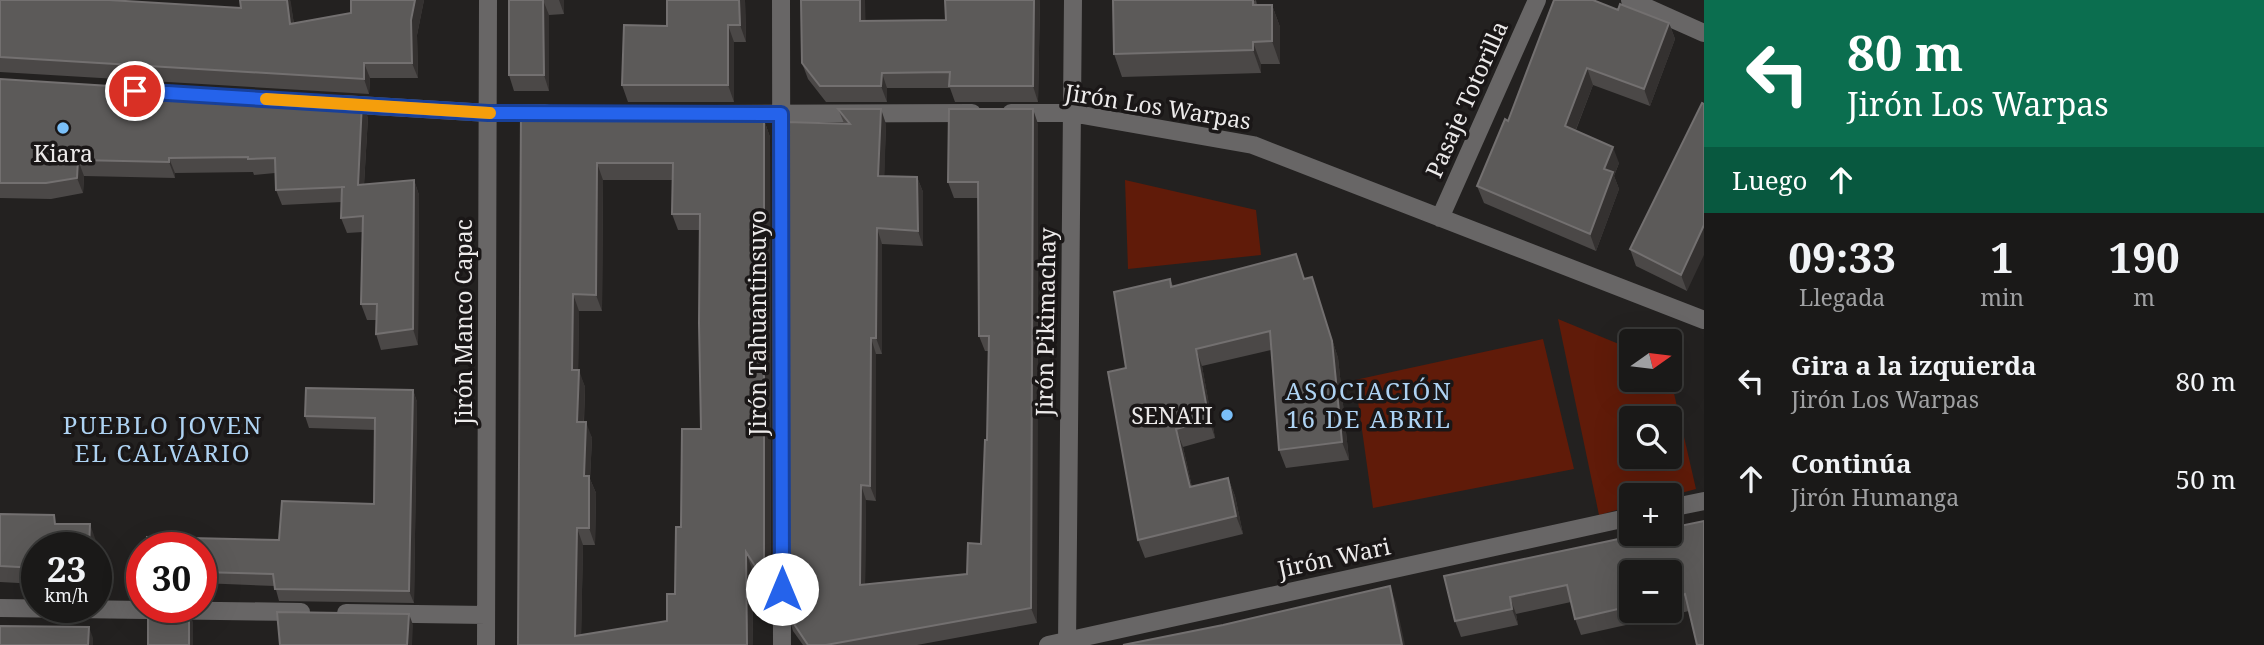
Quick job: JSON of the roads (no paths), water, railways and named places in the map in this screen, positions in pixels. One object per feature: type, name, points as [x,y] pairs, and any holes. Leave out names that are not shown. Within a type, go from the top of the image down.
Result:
[{"type":"street","name":"Jirón Manco Capac","points":[[486,645],[488,0]]},
{"type":"street","name":"Jirón Tahuantinsuyo","points":[[781,0],[782,645]]},
{"type":"street","name":"Jirón Pikimachay","points":[[1060,644],[1073,0]]},
{"type":"street","name":"Pasaje Totorilla","points":[[1440,218],[1537,0]]},
{"type":"street","points":[[1630,0],[1704,33]]},
{"type":"street","points":[[320,103],[488,113],[558,113]]},
{"type":"street","name":"Jirón Los Warpas","points":[[697,114],[1071,113],[1253,145],[1704,320]]},
{"type":"street","points":[[1682,506],[1704,501]]},
{"type":"street","name":"Jirón Wari","points":[[1060,644],[1619,520]]},
{"type":"street","points":[[0,608],[486,615]]},
{"type":"place","name":"Kiara","points":[[63,128]]},
{"type":"place","name":"SENATI","points":[[1227,415]]},
{"type":"district","name":"ASOCIACIÓN 16 DE ABRIL","points":[[1369,404]]},
{"type":"district","name":"PUEBLO JOVEN EL CALVARIO","points":[[163,438]]}]
